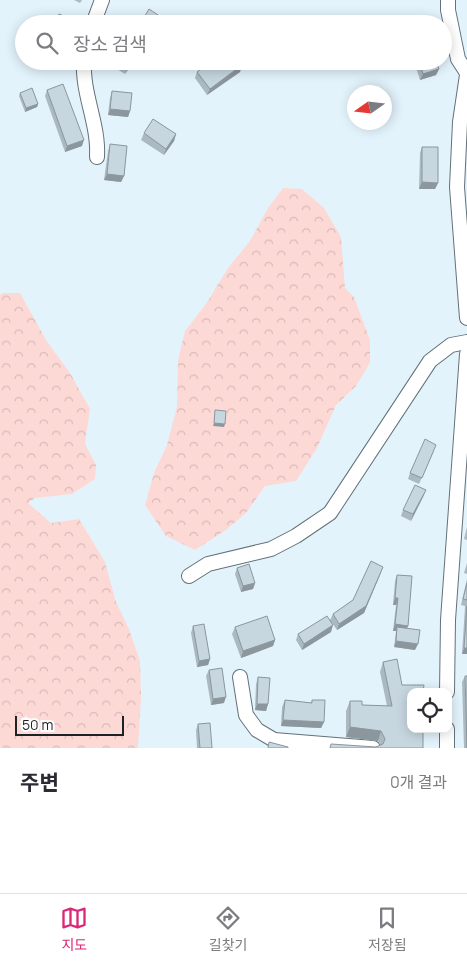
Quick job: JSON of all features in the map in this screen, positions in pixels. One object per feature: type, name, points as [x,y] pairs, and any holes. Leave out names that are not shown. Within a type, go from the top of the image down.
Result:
[{"type":"street","points":[[96,15],[102,0]]},
{"type":"street","points":[[448,0],[449,15]]},
{"type":"street","points":[[452,30],[458,59],[467,74],[460,122],[457,186],[467,318]]},
{"type":"street","points":[[84,70],[89,104],[98,142],[96,157]]},
{"type":"street","points":[[189,576],[208,564],[270,549],[296,536],[330,513],[430,362],[451,345],[467,342]]},
{"type":"street","points":[[447,688],[448,620],[467,354]]},
{"type":"street","points":[[240,678],[246,715],[258,730],[274,740],[374,748]]},
{"type":"street","points":[[447,733],[447,748]]},
{"type":"green space","points":[[283,188],[302,189],[324,208],[341,237],[345,288],[354,297],[370,340],[370,363],[356,386],[336,405],[317,448],[296,481],[265,486],[246,513],[226,530],[195,550],[166,536],[145,505],[154,473],[167,445],[177,407],[178,360],[185,331],[206,304],[228,268],[250,241],[268,208]]},
{"type":"green space","points":[[3,293],[20,293],[46,340],[70,373],[90,409],[85,444],[96,465],[95,479],[72,494],[35,498],[28,503],[51,523],[79,519],[105,562],[116,602],[129,629],[140,661],[141,697],[138,748],[0,748],[0,295]]},
{"type":"building","points":[[149,9],[158,15],[145,15]]},
{"type":"building","points":[[200,70],[235,70],[210,89],[197,72]]},
{"type":"building","points":[[422,70],[436,70],[423,74]]},
{"type":"building","points":[[63,84],[84,140],[67,146],[47,90]]},
{"type":"building","points":[[32,88],[38,104],[26,108],[20,93]]},
{"type":"building","points":[[112,91],[132,93],[130,111],[110,109]]},
{"type":"building","points":[[153,119],[176,134],[166,149],[144,133]]},
{"type":"building","points":[[110,144],[127,146],[124,176],[107,174]]},
{"type":"building","points":[[422,147],[438,147],[438,183],[422,182]]},
{"type":"building","points":[[215,410],[226,411],[225,424],[214,423]]},
{"type":"building","points":[[425,439],[436,445],[422,478],[410,473]]},
{"type":"building","points":[[415,485],[426,490],[413,514],[403,510]]},
{"type":"building","points":[[371,561],[383,567],[366,606],[339,624],[333,614],[353,600]]},
{"type":"building","points":[[249,564],[255,583],[243,586],[237,568]]},
{"type":"building","points":[[397,575],[412,576],[408,626],[395,624],[398,598],[395,598]]},
{"type":"building","points":[[467,583],[467,600],[463,599]]},
{"type":"building","points":[[467,606],[467,648],[464,648]]},
{"type":"building","points":[[267,616],[275,640],[243,651],[235,627]]},
{"type":"building","points":[[327,616],[333,625],[304,644],[298,634]]},
{"type":"building","points":[[204,624],[210,659],[199,661],[193,626]]},
{"type":"building","points":[[397,627],[420,630],[418,644],[396,641]]},
{"type":"building","points":[[397,659],[402,685],[424,685],[424,688],[407,688],[407,733],[423,733],[423,748],[330,748],[331,744],[376,747],[383,744],[385,739],[381,731],[350,727],[350,701],[362,701],[362,705],[392,706],[383,662]]},
{"type":"building","points":[[222,668],[226,697],[213,699],[209,670]]},
{"type":"building","points":[[465,676],[467,676],[467,748]]},
{"type":"building","points":[[258,677],[270,678],[268,704],[257,704]]},
{"type":"building","points":[[285,700],[312,703],[312,700],[325,700],[324,722],[283,720]]},
{"type":"building","points":[[210,723],[212,748],[200,748],[198,724]]},
{"type":"building","points":[[269,742],[288,747],[288,748],[268,748]]}]
